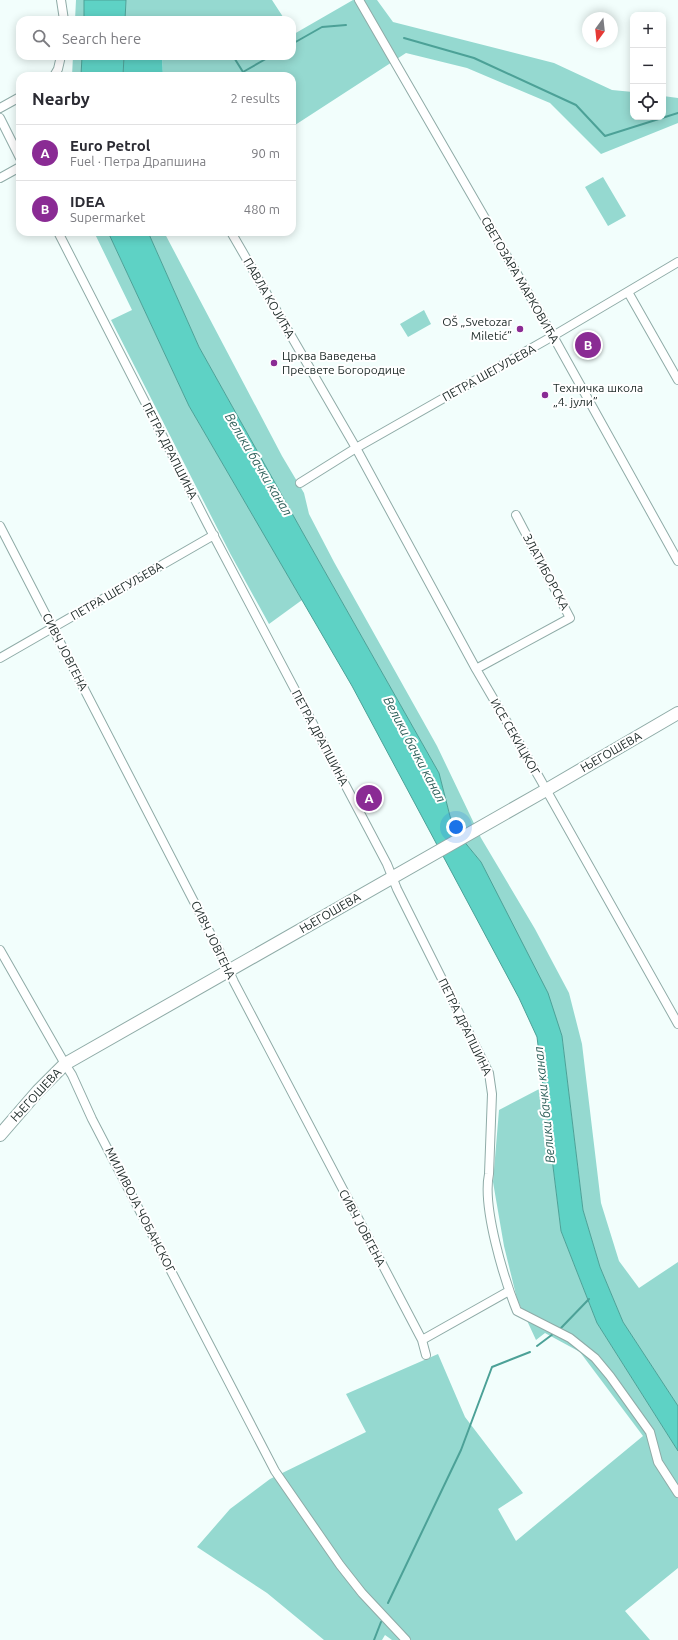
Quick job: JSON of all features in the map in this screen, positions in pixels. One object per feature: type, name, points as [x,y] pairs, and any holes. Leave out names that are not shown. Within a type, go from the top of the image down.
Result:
[{"type":"street","points":[[61,0],[63,16]]},
{"type":"street","name":"СВЕТОЗАРА МАРКОВИЋА","points":[[359,0],[553,336],[678,559]]},
{"type":"street","points":[[56,72],[60,60]]},
{"type":"street","points":[[0,108],[16,99]]},
{"type":"street","points":[[0,118],[16,150]]},
{"type":"street","points":[[0,178],[16,169]]},
{"type":"street","name":"ПЕТРА ДРАПШИНА","points":[[60,236],[214,535],[393,877],[397,890],[489,1073],[492,1094],[489,1174],[487,1183],[491,1220],[508,1291],[517,1311],[570,1338],[595,1358],[610,1376],[650,1432],[658,1462],[678,1493]]},
{"type":"street","name":"ПАВЛА КОЈИЋА","points":[[233,236],[356,448]]},
{"type":"street","name":"ПЕТРА ШЕГУЉЕВА","points":[[300,483],[356,448],[553,336],[678,262]]},
{"type":"street","points":[[628,292],[675,366],[678,380]]},
{"type":"street","name":"ИСЕ СЕКИЦКОГ","points":[[356,448],[476,669],[678,1024]]},
{"type":"street","name":"ЗЛАТИБОРСКА","points":[[476,669],[570,618],[516,515]]},
{"type":"street","name":"СИВЧ ЈОВГЕНА","points":[[0,526],[229,971],[422,1340],[426,1355]]},
{"type":"street","name":"ПЕТРА ШЕГУЉЕВА","points":[[0,658],[214,535]]},
{"type":"street","name":"ЊЕГОШЕВА","points":[[0,1135],[38,1091],[65,1064],[466,834],[546,790],[678,713]]},
{"type":"street","name":"МИЛИВОЈА ЧОБАНСКОГ","points":[[0,950],[72,1075],[92,1119],[275,1471],[340,1565],[362,1593],[406,1640]]},
{"type":"street","points":[[422,1340],[508,1291]]},
{"type":"shaded area","points":[[76,0],[84,0],[84,16],[75,16]]},
{"type":"shaded area","points":[[126,0],[272,0],[282,16],[125,16]]},
{"type":"shaded area","points":[[353,0],[377,0],[393,22],[554,63],[612,90],[630,92],[630,120],[666,120],[666,96],[678,98],[678,123],[601,154],[550,103],[467,68],[406,53],[296,124],[296,72],[163,72],[162,60],[296,60],[296,33]]},
{"type":"shaded area","points":[[73,60],[82,60],[81,72],[72,72]]},
{"type":"shaded area","points":[[124,60],[162,60],[163,72],[123,72]]},
{"type":"shaded area","points":[[603,177],[626,216],[608,226],[585,187]]},
{"type":"shaded area","points":[[96,236],[110,236],[189,406],[302,600],[269,624],[231,555],[111,320],[132,310]]},
{"type":"shaded area","points":[[150,236],[166,236],[282,456],[304,493],[309,514],[334,562],[437,746],[481,838],[535,929],[569,993],[582,1044],[601,1203],[619,1261],[639,1288],[678,1262],[678,1406],[623,1322],[600,1267],[583,1210],[562,1036],[481,862],[453,828],[439,773],[199,347]]},
{"type":"shaded area","points":[[424,310],[431,324],[408,337],[400,324]]},
{"type":"shaded area","points":[[543,1087],[561,1231],[597,1323],[678,1451],[678,1568],[625,1611],[650,1640],[392,1640],[385,1635],[382,1640],[324,1640],[267,1593],[197,1547],[230,1509],[270,1479],[366,1432],[346,1394],[438,1354],[465,1417],[523,1493],[498,1509],[516,1541],[643,1436],[580,1352],[545,1333],[536,1340],[517,1299],[504,1246],[493,1182],[499,1110]]},
{"type":"water","points":[[84,0],[126,0],[125,16],[84,16]]},
{"type":"water","points":[[82,60],[124,60],[123,72],[81,72]]},
{"type":"water","name":"Велики бачки канал","points":[[110,236],[150,236],[199,347],[439,773],[453,828],[481,862],[548,993],[562,1036],[583,1210],[600,1267],[623,1322],[678,1406],[678,1451],[597,1323],[561,1231],[537,1037],[519,998],[352,686],[189,406]]},
{"type":"waterway","points":[[296,42],[322,27],[346,25]]},
{"type":"waterway","points":[[404,38],[474,58],[576,105],[605,136],[678,113]]},
{"type":"waterway","points":[[236,60],[243,72]]},
{"type":"waterway","points":[[243,72],[264,60]]},
{"type":"waterway","points":[[561,1328],[589,1299]]},
{"type":"waterway","points":[[537,1346],[553,1334]]},
{"type":"waterway","points":[[388,1603],[461,1450],[492,1367],[530,1352]]},
{"type":"waterway","points":[[374,1640],[381,1622]]},
{"type":"place","name":"OŠ „Svetozar Miletić”","points":[[520,329]]},
{"type":"place","name":"IDEA","points":[[588,345]]},
{"type":"place","name":"Црква Ваведења Пресвете Богородице","points":[[274,363]]},
{"type":"place","name":"Техничка школа „4. јули”","points":[[545,395]]},
{"type":"place","name":"Euro Petrol","points":[[369,798]]}]
